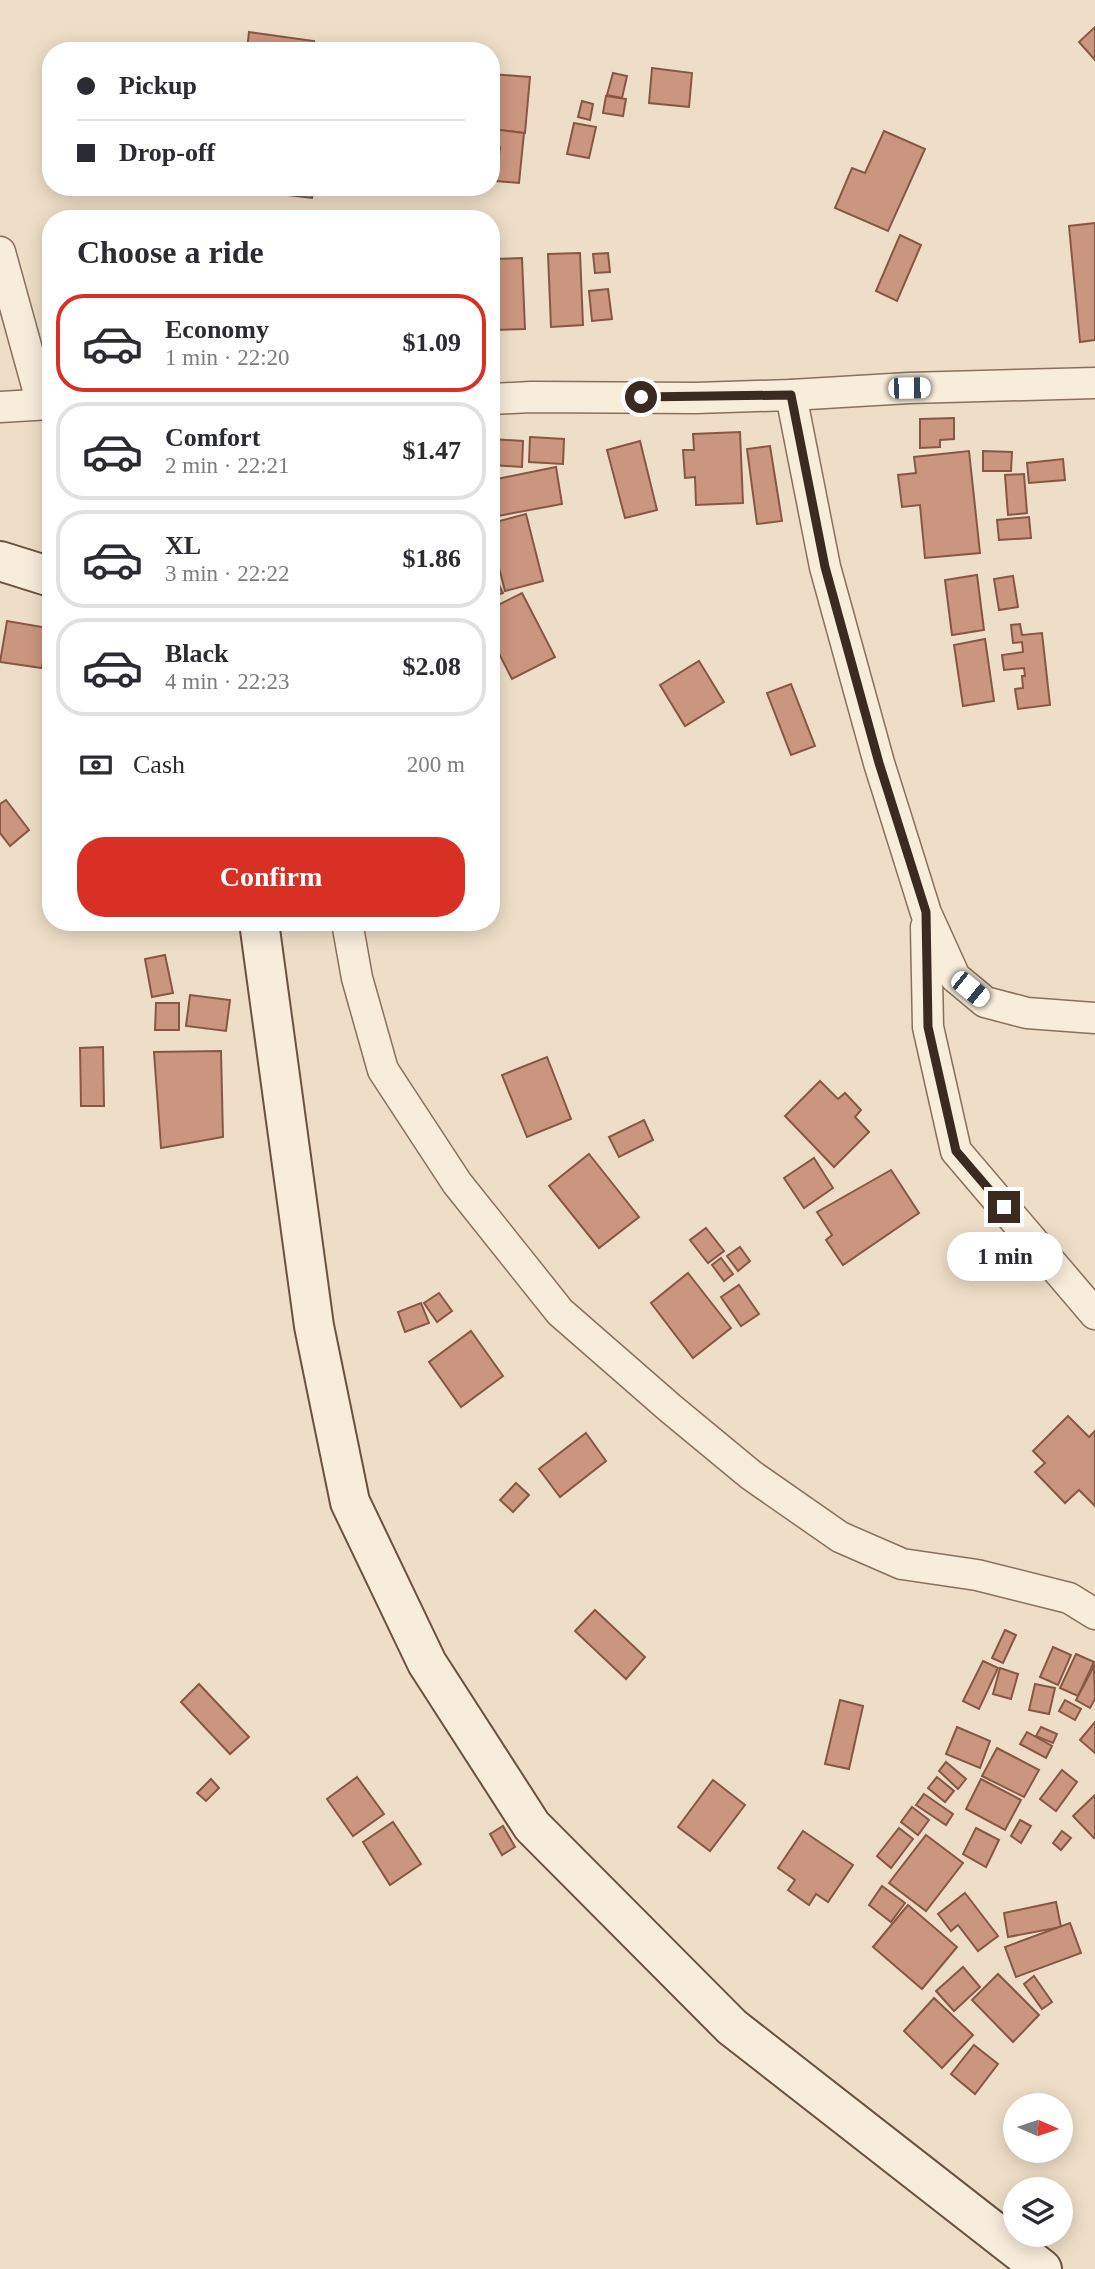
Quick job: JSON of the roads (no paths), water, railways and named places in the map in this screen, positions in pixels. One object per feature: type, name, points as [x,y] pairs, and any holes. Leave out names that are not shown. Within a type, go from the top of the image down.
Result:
[{"type":"main road","points":[[0,561],[42,573]]},
{"type":"main road","points":[[259,931],[313,1326],[350,1502],[427,1663],[532,1826],[732,2027],[1042,2269]]},
{"type":"street","points":[[0,252],[42,388]]},
{"type":"street","points":[[500,399],[696,398],[1095,383]]},
{"type":"street","points":[[791,395],[825,567],[879,763],[926,912],[955,977],[985,1002],[1027,1013],[1095,1018]]},
{"type":"street","points":[[0,407],[42,404]]},
{"type":"street","points":[[926,912],[928,1027],[956,1151],[1095,1314]]},
{"type":"street","points":[[349,931],[357,978],[383,1070],[457,1183],[560,1312],[751,1475],[840,1537],[902,1563],[977,1575],[1069,1598],[1095,1614]]}]
